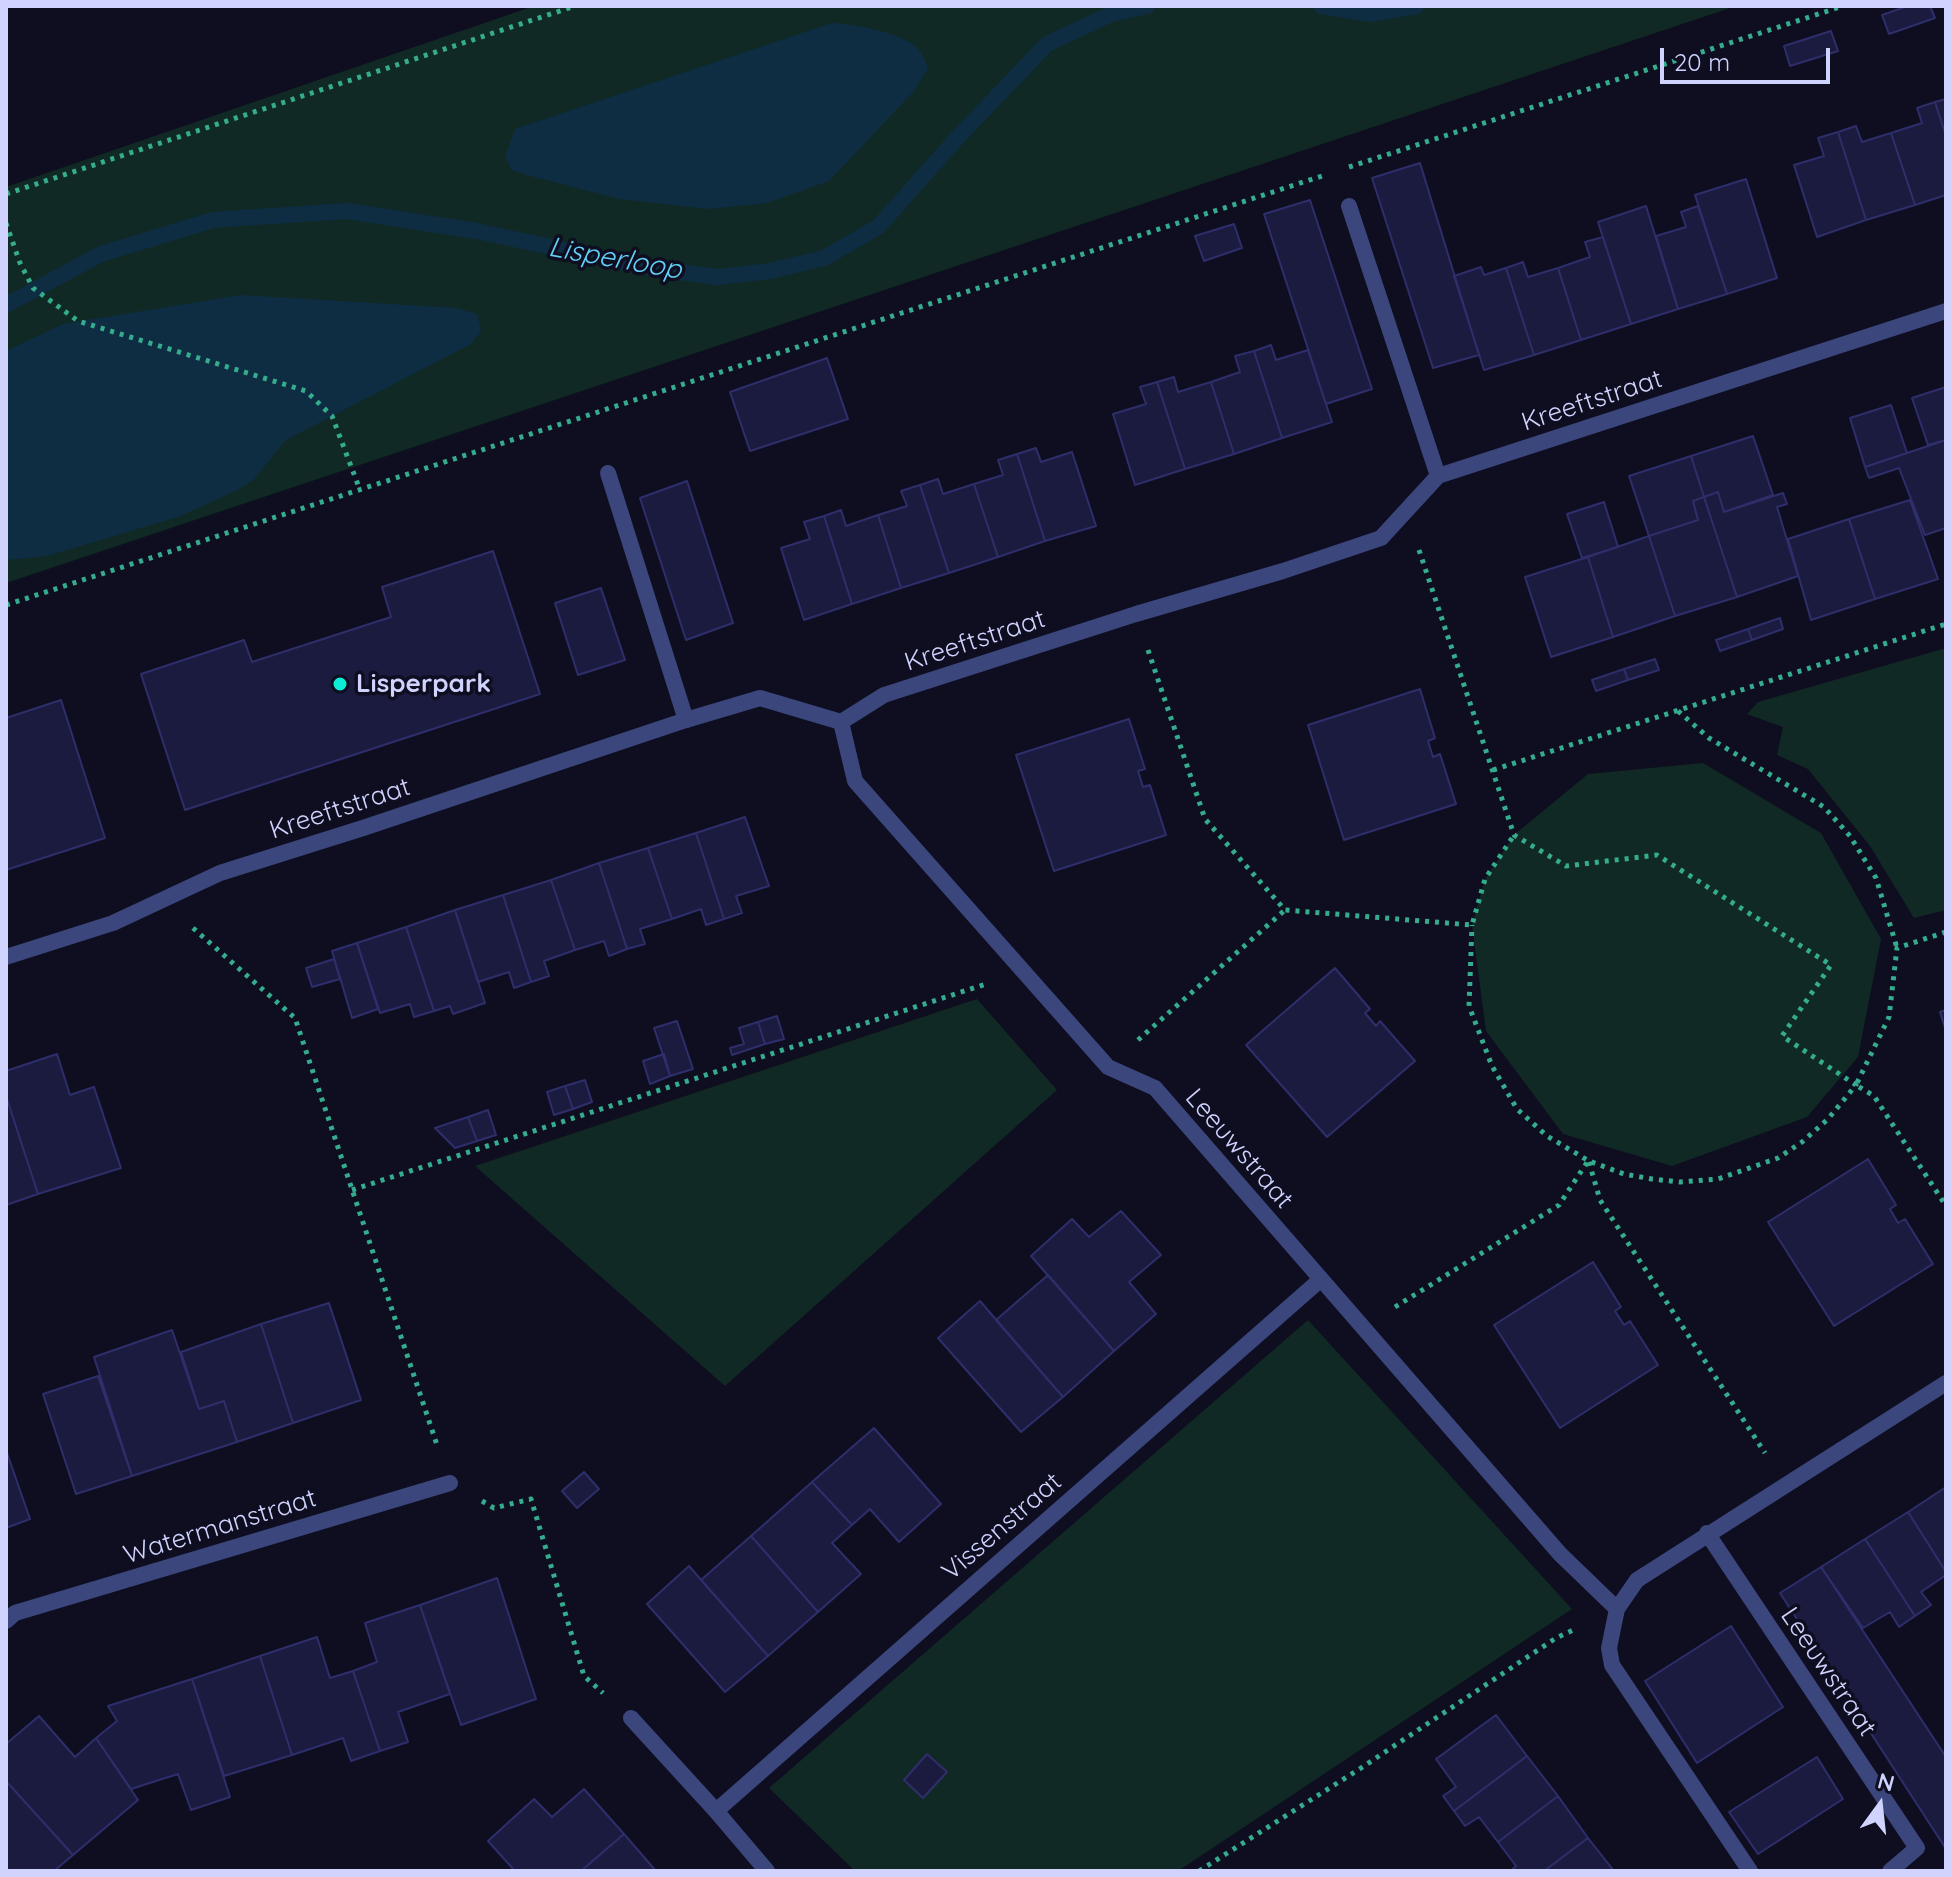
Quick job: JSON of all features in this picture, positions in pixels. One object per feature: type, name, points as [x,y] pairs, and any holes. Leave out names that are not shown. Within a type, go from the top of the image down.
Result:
[{"type":"street","points":[[1349,206],[1438,476]]},
{"type":"street","name":"Kreeftstraat","points":[[6,957],[113,923],[220,873],[760,698],[841,722],[884,695],[1381,538],[1438,476],[1946,311]]},
{"type":"street","points":[[608,473],[686,720]]},
{"type":"street","name":"Leeuwstraat","points":[[841,722],[855,781],[1108,1067],[1155,1088],[1560,1554],[1617,1609]]},
{"type":"street","name":"Vissenstraat","points":[[716,1811],[1320,1280]]},
{"type":"street","points":[[1750,1871],[1612,1665],[1609,1648],[1617,1609],[1637,1580],[1946,1383]]},
{"type":"street","name":"Watermanstraat","points":[[6,1621],[15,1613],[450,1483]]},
{"type":"street","name":"Leeuwstraat","points":[[1707,1533],[1917,1848],[1890,1871]]},
{"type":"street","points":[[631,1718],[767,1871]]},
{"type":"path","points":[[6,194],[575,6]]},
{"type":"path","points":[[1344,169],[1843,6]]},
{"type":"path","points":[[6,605],[1329,174]]},
{"type":"path","points":[[6,223],[33,288],[78,321],[306,391],[332,416],[360,490]]},
{"type":"path","points":[[1406,511],[1514,835],[1566,866],[1657,855],[1831,965],[1782,1036],[1874,1096],[1946,1206]]},
{"type":"path","points":[[1136,614],[1205,819],[1285,910],[1472,925]]},
{"type":"path","points":[[1493,770],[1946,624]]},
{"type":"path","points":[[1514,835],[1485,879],[1472,925],[1469,1006],[1492,1066],[1517,1109],[1547,1136],[1589,1161],[1624,1174],[1652,1179],[1680,1182],[1718,1179],[1778,1158],[1802,1142],[1828,1119],[1856,1085],[1889,1017],[1897,948],[1876,878],[1850,836],[1824,807],[1709,738],[1678,711]]},
{"type":"path","points":[[162,900],[295,1018],[450,1483],[494,1508],[531,1499],[584,1676],[631,1718]]},
{"type":"path","points":[[1108,1067],[1285,910]]},
{"type":"path","points":[[1897,948],[1946,932]]},
{"type":"path","points":[[352,1190],[1024,972]]},
{"type":"path","points":[[1362,1328],[1559,1205],[1589,1161]]},
{"type":"path","points":[[1589,1161],[1600,1200],[1785,1484]]},
{"type":"path","points":[[1199,1871],[1556,1638],[1617,1609]]},
{"type":"green space","points":[[534,6],[1736,6],[6,583],[6,187]]},
{"type":"green space","points":[[1946,648],[1946,910],[1914,918],[1870,846],[1808,769],[1777,755],[1783,727],[1747,714],[1758,702]]},
{"type":"green space","points":[[1703,763],[1821,833],[1881,939],[1858,1057],[1807,1117],[1672,1166],[1563,1134],[1486,1031],[1472,925],[1485,879],[1514,835],[1588,774]]},
{"type":"green space","points":[[977,999],[1057,1090],[725,1386],[475,1166]]},
{"type":"green space","points":[[1308,1320],[1572,1609],[1178,1871],[855,1871],[769,1788]]},
{"type":"water","points":[[832,23],[903,39],[919,50],[928,68],[914,91],[829,181],[767,203],[708,209],[620,199],[530,176],[512,170],[505,157],[515,129]]},
{"type":"water","points":[[240,295],[456,308],[477,314],[481,331],[471,344],[286,440],[254,479],[238,490],[178,517],[47,556],[6,560],[6,351],[63,324]]},
{"type":"building","points":[[1908,6],[1930,6],[1935,18],[1889,34],[1882,15]]},
{"type":"building","points":[[1831,31],[1838,51],[1790,66],[1784,46]]},
{"type":"building","points":[[1946,99],[1946,136],[1935,102]]},
{"type":"building","points":[[1935,102],[1946,136],[1946,195],[1915,205],[1891,133],[1922,123],[1917,108]]},
{"type":"building","points":[[1856,126],[1862,142],[1891,133],[1915,205],[1866,220],[1838,132]]},
{"type":"building","points":[[1838,132],[1866,220],[1817,237],[1794,165],[1824,156],[1818,138]]},
{"type":"building","points":[[1420,163],[1479,355],[1433,368],[1372,178]]},
{"type":"building","points":[[1746,179],[1777,278],[1727,294],[1695,195]]},
{"type":"building","points":[[1310,200],[1372,389],[1326,404],[1264,214]]},
{"type":"building","points":[[1646,206],[1678,309],[1631,324],[1598,222]]},
{"type":"building","points":[[1698,206],[1727,294],[1678,309],[1656,236],[1686,227],[1681,212]]},
{"type":"building","points":[[1234,224],[1242,248],[1204,261],[1195,236]]},
{"type":"building","points":[[1603,237],[1631,324],[1581,340],[1558,268],[1590,257],[1585,242]]},
{"type":"building","points":[[1523,262],[1528,277],[1558,268],[1581,340],[1534,355],[1506,268]]},
{"type":"building","points":[[1481,267],[1484,275],[1506,268],[1534,355],[1484,370],[1454,276]]},
{"type":"building","points":[[1271,345],[1276,360],[1308,350],[1332,422],[1282,438],[1254,351]]},
{"type":"building","points":[[1254,351],[1282,438],[1234,454],[1211,382],[1240,372],[1235,356]]},
{"type":"building","points":[[827,358],[848,419],[750,451],[730,392]]},
{"type":"building","points":[[1174,377],[1178,392],[1211,382],[1234,454],[1185,469],[1157,382]]},
{"type":"building","points":[[1157,382],[1185,469],[1135,485],[1113,414],[1146,404],[1140,387]]},
{"type":"building","points":[[1946,387],[1946,440],[1928,445],[1912,398]]},
{"type":"building","points":[[1891,405],[1907,453],[1865,467],[1850,418]]},
{"type":"building","points":[[1753,436],[1773,495],[1724,512],[1718,492],[1704,497],[1691,456]]},
{"type":"building","points":[[1946,440],[1946,528],[1925,535],[1899,468],[1869,478],[1865,467]]},
{"type":"building","points":[[1036,448],[1041,462],[1072,452],[1096,526],[1045,541],[1017,454]]},
{"type":"building","points":[[1017,454],[1045,541],[998,557],[974,484],[1003,475],[998,460]]},
{"type":"building","points":[[1691,456],[1704,497],[1693,501],[1698,520],[1649,536],[1629,476]]},
{"type":"building","points":[[938,479],[943,494],[974,484],[998,557],[949,573],[920,485]]},
{"type":"building","points":[[687,481],[733,623],[686,640],[640,498]]},
{"type":"building","points":[[920,485],[949,573],[901,588],[878,515],[907,506],[901,491]]},
{"type":"building","points":[[1718,492],[1724,512],[1783,493],[1787,504],[1777,507],[1798,576],[1737,597],[1704,497]]},
{"type":"building","points":[[1704,497],[1737,597],[1675,616],[1649,536],[1698,520],[1693,501]]},
{"type":"building","points":[[1910,500],[1938,579],[1875,599],[1849,519]]},
{"type":"building","points":[[1604,502],[1618,547],[1582,558],[1567,514]]},
{"type":"building","points":[[841,510],[846,526],[878,515],[901,588],[852,604],[824,516]]},
{"type":"building","points":[[824,516],[852,604],[804,620],[781,548],[810,539],[804,522]]},
{"type":"building","points":[[1849,519],[1875,599],[1811,620],[1788,539]]},
{"type":"building","points":[[1649,536],[1675,616],[1613,637],[1588,557]]},
{"type":"building","name":"Lisperpark","points":[[493,551],[540,694],[185,810],[141,674],[244,640],[252,662],[391,617],[382,587]]},
{"type":"building","points":[[1588,557],[1613,637],[1551,657],[1525,577]]},
{"type":"building","points":[[601,588],[625,660],[578,675],[555,603]]},
{"type":"building","points":[[1780,618],[1783,629],[1752,640],[1748,629]]},
{"type":"building","points":[[1748,629],[1752,640],[1720,651],[1716,640]]},
{"type":"building","points":[[1655,659],[1659,670],[1628,680],[1624,669]]},
{"type":"building","points":[[1624,669],[1628,680],[1596,691],[1592,680]]},
{"type":"building","points":[[1420,689],[1435,738],[1428,741],[1433,757],[1440,754],[1456,804],[1344,840],[1308,725]]},
{"type":"building","points":[[61,700],[105,838],[6,870],[6,718]]},
{"type":"building","points":[[1129,719],[1145,769],[1138,771],[1143,787],[1150,785],[1166,835],[1054,871],[1016,755]]},
{"type":"building","points":[[745,817],[769,886],[736,896],[742,913],[724,919],[696,833]]},
{"type":"building","points":[[696,833],[724,919],[706,925],[701,909],[672,919],[648,848]]},
{"type":"building","points":[[648,848],[672,919],[640,929],[645,944],[627,949],[599,863]]},
{"type":"building","points":[[599,863],[627,949],[609,956],[604,941],[575,950],[551,880]]},
{"type":"building","points":[[551,880],[575,950],[544,961],[549,976],[531,982],[503,895]]},
{"type":"building","points":[[503,895],[531,982],[514,988],[509,972],[478,982],[455,910]]},
{"type":"building","points":[[455,910],[485,1003],[453,1014],[450,1006],[434,1011],[406,927]]},
{"type":"building","points":[[406,927],[434,1011],[414,1017],[410,1004],[380,1013],[357,943]]},
{"type":"building","points":[[357,943],[378,1009],[352,1018],[332,951]]},
{"type":"building","points":[[334,959],[340,979],[312,987],[306,968]]},
{"type":"building","points":[[1335,968],[1370,1009],[1365,1013],[1376,1026],[1380,1021],[1415,1061],[1327,1137],[1246,1045]]},
{"type":"building","points":[[1946,1010],[1946,1031],[1940,1012]]},
{"type":"building","points":[[777,1016],[784,1039],[765,1044],[758,1022]]},
{"type":"building","points":[[677,1021],[693,1069],[670,1076],[654,1028]]},
{"type":"building","points":[[758,1022],[765,1044],[732,1055],[730,1048],[744,1044],[739,1028]]},
{"type":"building","points":[[57,1054],[70,1095],[94,1087],[121,1168],[38,1194],[6,1096],[6,1071]]},
{"type":"building","points":[[664,1054],[670,1076],[650,1084],[643,1061]]},
{"type":"building","points":[[585,1080],[592,1102],[573,1109],[565,1086]]},
{"type":"building","points":[[565,1086],[573,1109],[554,1115],[547,1092]]},
{"type":"building","points":[[6,1096],[38,1194],[6,1205]]},
{"type":"building","points":[[488,1110],[496,1135],[477,1141],[468,1117]]},
{"type":"building","points":[[468,1117],[477,1141],[455,1148],[435,1128]]},
{"type":"building","points":[[1868,1159],[1896,1205],[1890,1209],[1898,1223],[1905,1219],[1933,1264],[1834,1326],[1768,1222]]},
{"type":"building","points":[[1121,1211],[1161,1255],[1129,1282],[1156,1314],[1114,1351],[1031,1256],[1072,1219],[1089,1237]]},
{"type":"building","points":[[1593,1262],[1621,1307],[1615,1311],[1624,1325],[1630,1321],[1658,1365],[1560,1428],[1494,1325]]},
{"type":"building","points":[[1048,1275],[1114,1351],[1063,1397],[996,1320]]},
{"type":"building","points":[[980,1301],[1063,1397],[1021,1432],[938,1338]]},
{"type":"building","points":[[329,1303],[361,1400],[293,1423],[261,1324]]},
{"type":"building","points":[[261,1324],[293,1423],[237,1442],[224,1401],[199,1409],[181,1352]]},
{"type":"building","points":[[172,1330],[199,1409],[224,1401],[237,1442],[132,1476],[94,1357]]},
{"type":"building","points":[[98,1376],[132,1476],[76,1494],[43,1394]]},
{"type":"building","points":[[874,1428],[941,1504],[899,1542],[870,1509],[852,1525],[812,1482]]},
{"type":"building","points":[[6,1450],[30,1519],[6,1528]]},
{"type":"building","points":[[584,1472],[599,1489],[577,1508],[562,1491]]},
{"type":"building","points":[[812,1482],[852,1525],[832,1543],[861,1574],[818,1612],[751,1536]]},
{"type":"building","points":[[1946,1487],[1946,1572],[1908,1512]]},
{"type":"building","points":[[1908,1512],[1946,1572],[1921,1592],[1931,1605],[1915,1616],[1865,1539]]},
{"type":"building","points":[[751,1536],[818,1612],[768,1656],[701,1580]]},
{"type":"building","points":[[1865,1539],[1915,1616],[1899,1627],[1890,1612],[1863,1628],[1821,1567]]},
{"type":"building","points":[[689,1566],[768,1656],[725,1692],[647,1604]]},
{"type":"building","points":[[1821,1567],[1946,1757],[1946,1849],[1780,1593]]},
{"type":"building","points":[[497,1578],[536,1699],[461,1725],[420,1605]]},
{"type":"building","points":[[420,1605],[450,1694],[398,1712],[408,1742],[380,1751],[353,1671],[377,1662],[365,1623]]},
{"type":"building","points":[[1731,1626],[1783,1707],[1697,1763],[1645,1681]]},
{"type":"building","points":[[317,1637],[330,1678],[353,1671],[380,1751],[351,1761],[343,1738],[292,1755],[260,1656]]},
{"type":"building","points":[[260,1656],[292,1755],[224,1776],[192,1679]]},
{"type":"building","points":[[192,1679],[230,1797],[191,1810],[178,1774],[131,1789],[96,1738],[117,1721],[108,1706]]},
{"type":"building","points":[[1496,1715],[1527,1756],[1454,1811],[1443,1796],[1456,1787],[1436,1759]]},
{"type":"building","points":[[39,1716],[75,1757],[96,1738],[138,1800],[73,1855],[6,1781],[6,1744]]},
{"type":"building","points":[[927,1754],[947,1772],[923,1798],[904,1780]]},
{"type":"building","points":[[1527,1756],[1558,1796],[1498,1842],[1479,1817],[1465,1826],[1454,1811]]},
{"type":"building","points":[[1817,1757],[1843,1799],[1758,1854],[1729,1812]]},
{"type":"building","points":[[6,1781],[73,1855],[54,1871],[6,1871]]},
{"type":"building","points":[[584,1789],[624,1834],[581,1871],[515,1871],[488,1841],[534,1799],[552,1817]]},
{"type":"building","points":[[1558,1796],[1588,1838],[1544,1871],[1511,1871],[1516,1866],[1498,1842]]},
{"type":"building","points":[[624,1834],[656,1871],[581,1871]]},
{"type":"building","points":[[1588,1838],[1614,1871],[1544,1871]]},
{"type":"waterway","name":"Lisperloop","points":[[6,305],[101,254],[213,220],[347,211],[476,231],[650,268],[717,277],[770,271],[824,258],[878,227],[1047,44],[1111,14],[1147,6]]},
{"type":"waterway","name":"Lisperloop","points":[[1321,6],[1371,14],[1416,6]]},
{"type":"place","name":"Lisperpark","points":[[340,684]]}]
